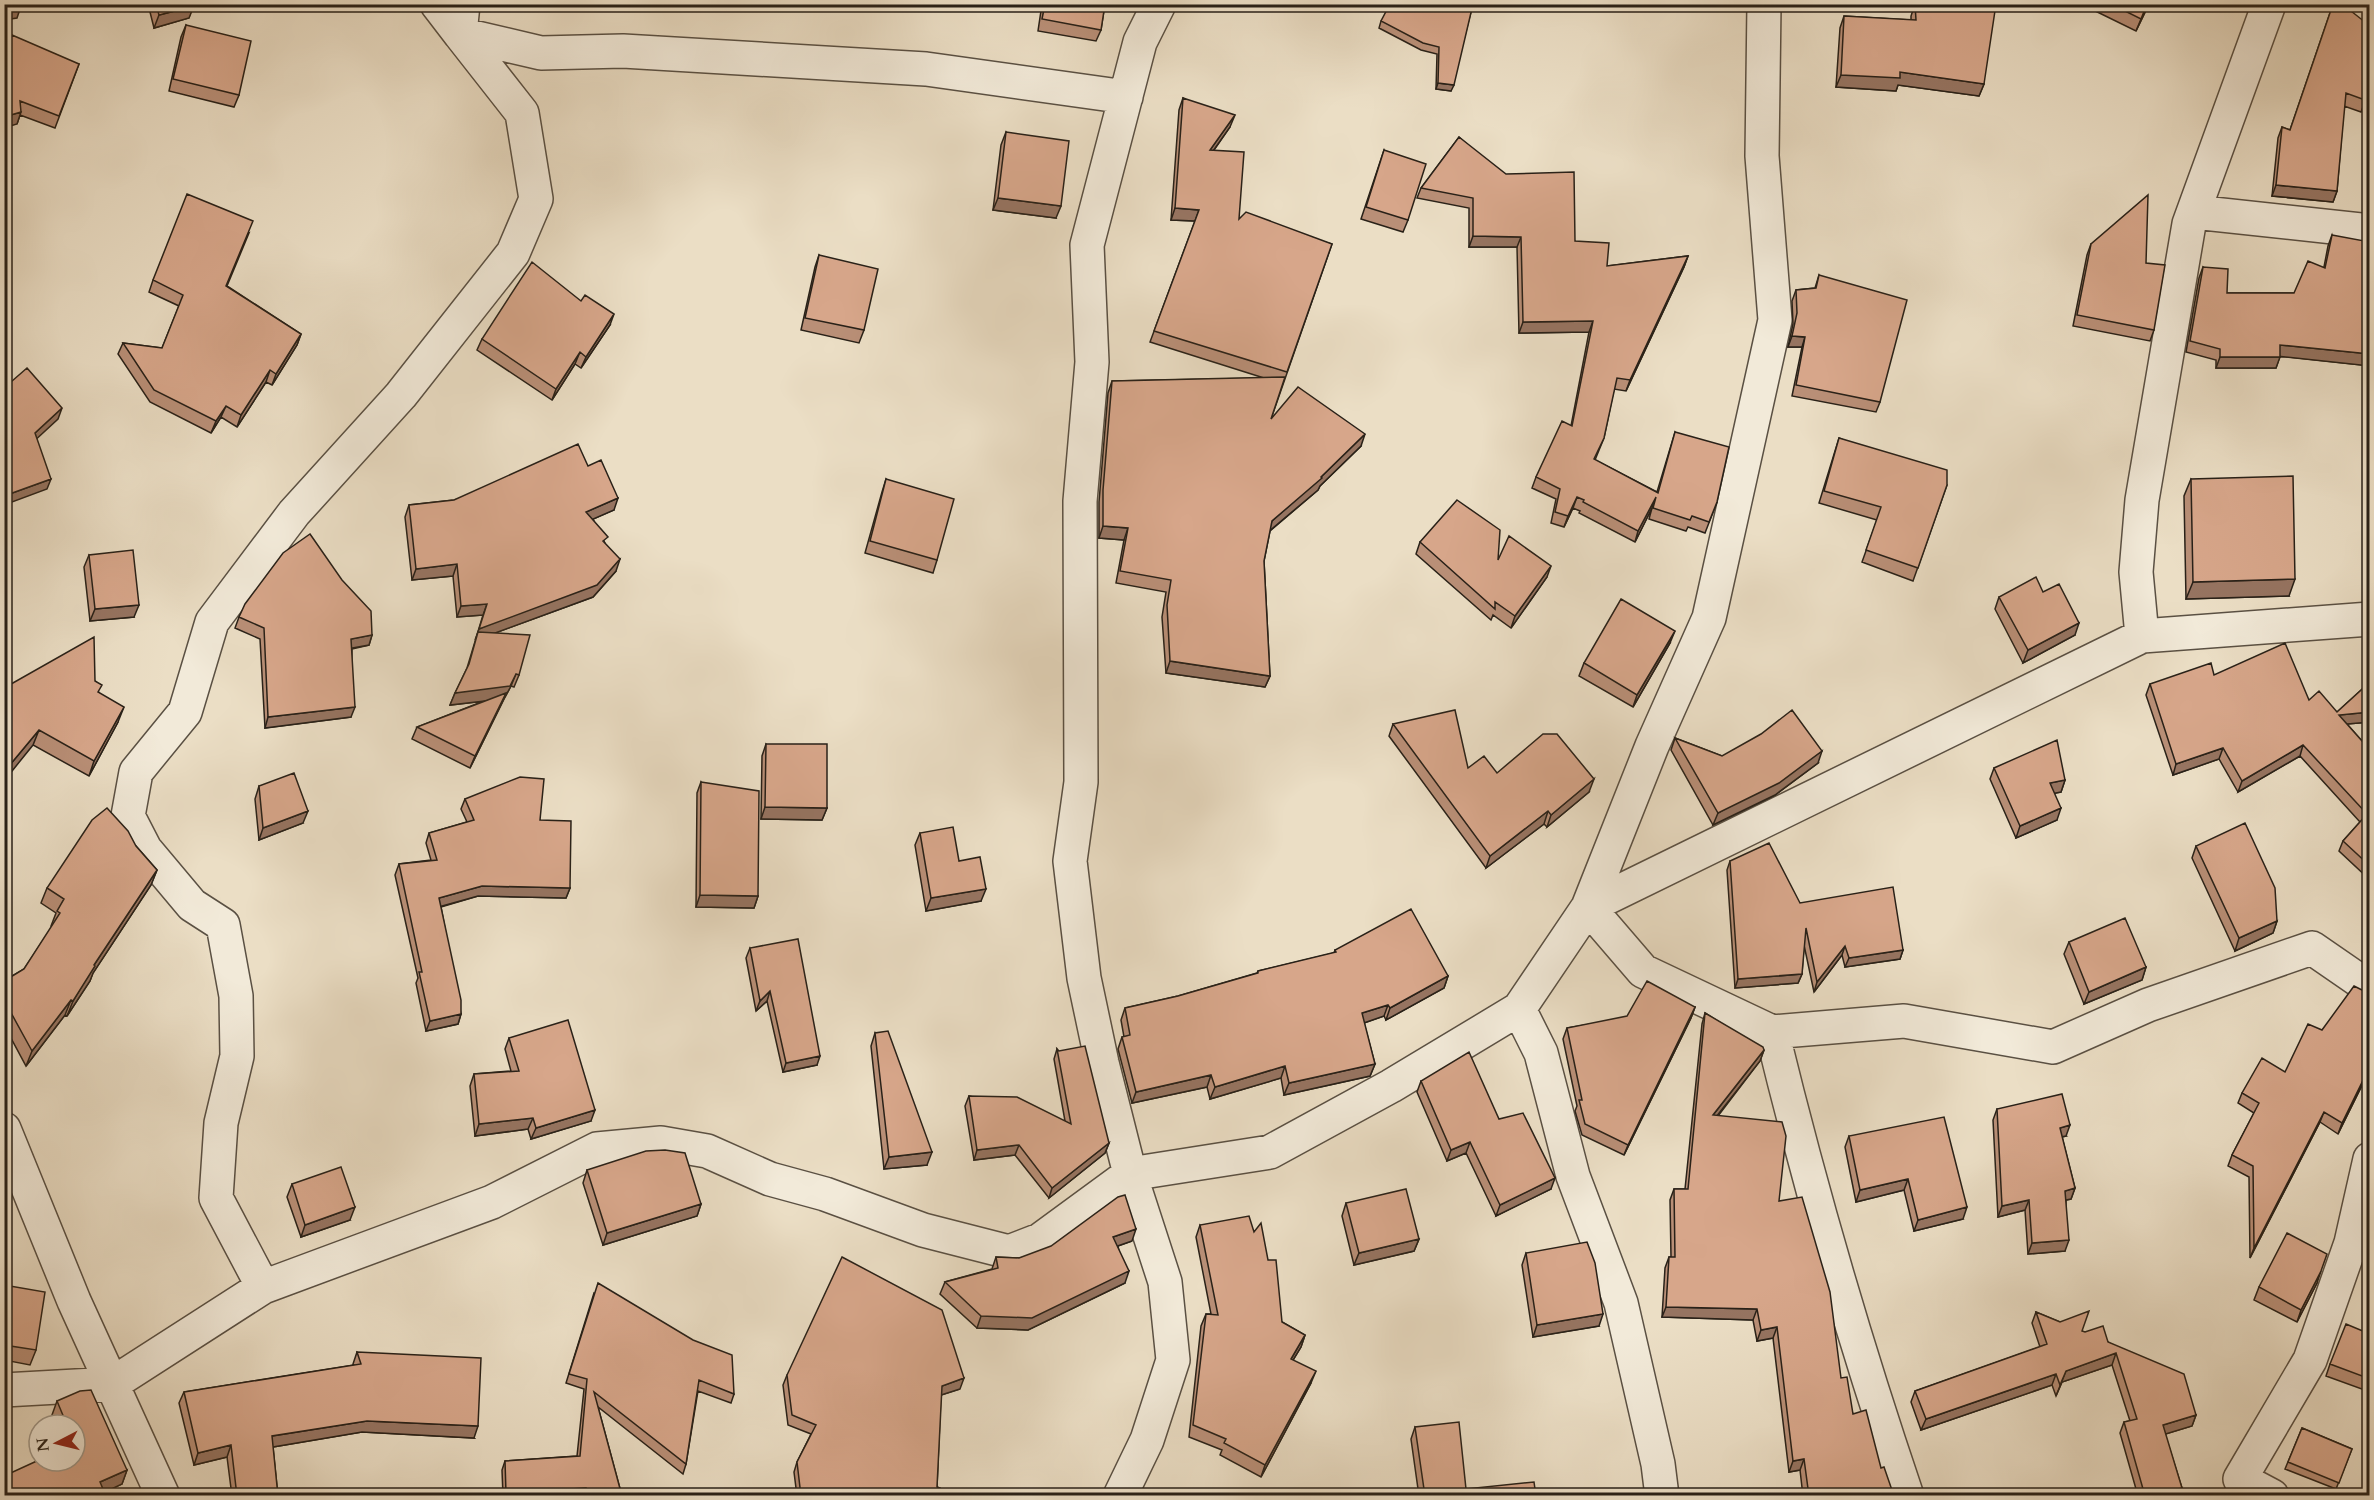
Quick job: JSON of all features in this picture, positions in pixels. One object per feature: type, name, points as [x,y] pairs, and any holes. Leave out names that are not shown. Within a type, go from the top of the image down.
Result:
[{"type":"street","points":[[437,4],[461,19],[541,53],[623,51],[927,69],[1126,97]]},
{"type":"street","points":[[1120,1496],[1147,1440],[1173,1360],[1165,1282],[1130,1174],[1084,978],[1070,861],[1081,782],[1080,501],[1092,362],[1087,245],[1140,42],[1159,4]]},
{"type":"street","points":[[4,1390],[112,1384],[263,1287],[492,1202],[597,1149],[661,1143],[707,1151],[770,1179],[825,1194],[923,1230],[1009,1252],[1040,1240],[1130,1174],[1270,1152],[1391,1086],[1519,1009],[1588,907],[1652,746],[1709,618],[1775,320],[1762,156],[1764,4]]},
{"type":"street","points":[[2142,636],[2136,573],[2142,500],[2187,235],[2269,4]]},
{"type":"street","points":[[263,1287],[216,1198],[221,1123],[237,1056],[236,996],[223,925],[192,905],[145,849],[128,816],[136,772],[185,712],[212,622],[294,513],[401,395],[513,252],[536,199],[522,113],[461,19]]},
{"type":"street","points":[[2194,212],[2370,231]]},
{"type":"street","points":[[1588,907],[2142,636],[2370,619]]},
{"type":"street","points":[[1588,907],[1643,971],[1772,1032],[1904,1021],[2054,1047],[2148,1005],[2312,948],[2370,988]]},
{"type":"street","points":[[1519,1009],[1541,1053],[1573,1176],[1622,1303],[1658,1464],[1662,1496]]},
{"type":"street","points":[[1772,1032],[1798,1136],[1833,1259],[1884,1429],[1907,1496]]},
{"type":"street","points":[[4,1129],[74,1301],[163,1496]]},
{"type":"street","points":[[2272,1496],[2240,1479],[2310,1360],[2360,1244],[2370,1159]]},
{"type":"building","points":[[4,4],[21,4],[21,6],[4,9]]},
{"type":"building","points":[[156,4],[193,4],[194,6],[159,15]]},
{"type":"building","points":[[1045,4],[1105,4],[1101,30],[1042,19]]},
{"type":"building","points":[[1390,4],[1437,4],[1440,6],[1440,4],[1473,4],[1454,85],[1438,83],[1439,47],[1423,43],[1381,21]]},
{"type":"building","points":[[1915,4],[1996,4],[1984,84],[1900,72],[1900,78],[1841,75],[1844,16],[1916,20]]},
{"type":"building","points":[[2111,4],[2147,4],[2141,19]]},
{"type":"building","points":[[2333,4],[2342,4],[2370,26],[2370,87],[2365,100],[2346,93],[2337,191],[2276,185],[2282,127],[2290,130]]},
{"type":"building","points":[[186,25],[251,41],[239,95],[173,79]]},
{"type":"building","points":[[12,35],[79,64],[59,116],[20,101],[21,112],[4,117],[4,53]]},
{"type":"building","points":[[1183,98],[1235,115],[1210,150],[1244,152],[1239,219],[1246,212],[1332,244],[1287,372],[1154,331],[1199,210],[1175,208]]},
{"type":"building","points":[[1006,132],[1069,141],[1061,206],[998,198]]},
{"type":"building","points":[[1459,137],[1506,174],[1574,172],[1575,241],[1609,243],[1607,266],[1688,256],[1630,380],[1617,378],[1604,438],[1594,459],[1658,493],[1675,432],[1729,447],[1717,502],[1709,522],[1692,516],[1690,520],[1653,508],[1656,497],[1638,531],[1577,497],[1568,516],[1555,512],[1560,489],[1536,477],[1562,421],[1572,426],[1593,321],[1523,322],[1521,237],[1473,236],[1473,198],[1421,188]]},
{"type":"building","points":[[1384,150],[1426,164],[1408,220],[1366,207]]},
{"type":"building","points":[[187,194],[253,221],[226,286],[301,334],[276,374],[270,370],[241,415],[226,406],[216,421],[154,390],[123,343],[162,348],[183,295],[153,280]]},
{"type":"building","points":[[2148,195],[2146,263],[2165,265],[2154,330],[2077,315],[2091,244]]},
{"type":"building","points":[[2332,235],[2370,242],[2370,354],[2280,345],[2280,357],[2220,357],[2220,349],[2190,341],[2203,267],[2228,269],[2227,293],[2294,293],[2308,261],[2325,268]]},
{"type":"building","points":[[819,255],[878,269],[864,330],[805,318]]},
{"type":"building","points":[[532,262],[581,301],[585,295],[614,314],[586,357],[580,352],[556,389],[482,339]]},
{"type":"building","points":[[1819,275],[1907,300],[1880,402],[1796,385],[1805,337],[1792,336],[1797,313],[1796,290],[1816,288]]},
{"type":"building","points":[[27,368],[62,408],[35,433],[51,479],[4,496],[4,388]]},
{"type":"building","points":[[1285,377],[1271,419],[1298,387],[1365,434],[1322,478],[1272,521],[1264,561],[1270,676],[1170,661],[1167,605],[1171,580],[1120,571],[1128,528],[1103,526],[1103,490],[1112,381]]},
{"type":"building","points":[[1839,438],[1947,470],[1947,485],[1918,568],[1866,550],[1881,507],[1824,491]]},
{"type":"building","points":[[578,444],[588,466],[601,460],[618,498],[586,512],[608,537],[603,541],[620,559],[597,585],[479,629],[487,604],[461,606],[457,564],[416,569],[409,505],[454,500]]},
{"type":"building","points":[[2293,476],[2295,579],[2193,582],[2191,479]]},
{"type":"building","points":[[886,479],[954,499],[937,560],[870,541]]},
{"type":"building","points":[[1457,500],[1500,530],[1498,560],[1509,536],[1551,566],[1515,616],[1495,602],[1495,609],[1420,542]]},
{"type":"building","points":[[310,534],[342,580],[371,611],[372,635],[351,639],[355,707],[268,717],[264,628],[239,617],[245,604],[283,553]]},
{"type":"building","points":[[133,550],[139,605],[95,609],[89,555]]},
{"type":"building","points":[[2036,577],[2043,592],[2059,584],[2079,623],[2028,650],[1999,597]]},
{"type":"building","points":[[1621,599],[1675,631],[1637,695],[1584,663]]},
{"type":"building","points":[[478,632],[530,635],[519,675],[516,674],[510,686],[455,693],[469,664]]},
{"type":"building","points":[[94,637],[95,681],[102,685],[98,692],[124,707],[94,761],[39,730],[4,772],[4,688]]},
{"type":"building","points":[[2285,643],[2309,700],[2319,691],[2337,712],[2370,682],[2370,712],[2339,715],[2370,750],[2370,866],[2343,841],[2367,814],[2303,745],[2242,781],[2223,748],[2176,764],[2150,684],[2211,663],[2214,675]]},
{"type":"building","points":[[506,693],[475,756],[417,727]]},
{"type":"building","points":[[1455,710],[1468,768],[1484,756],[1497,773],[1543,734],[1557,734],[1594,779],[1551,815],[1548,811],[1490,856],[1393,724]]},
{"type":"building","points":[[1792,710],[1822,751],[1779,783],[1718,813],[1675,738],[1722,756],[1761,734]]},
{"type":"building","points":[[2057,740],[2065,780],[2050,783],[2061,808],[2020,826],[1994,768]]},
{"type":"building","points":[[766,744],[827,744],[827,808],[765,807]]},
{"type":"building","points":[[294,773],[308,811],[263,828],[259,786]]},
{"type":"building","points":[[520,777],[544,779],[540,820],[571,821],[570,888],[482,886],[439,898],[461,1000],[461,1014],[430,1021],[399,864],[437,860],[429,833],[474,820],[465,799]]},
{"type":"building","points":[[701,782],[759,791],[758,896],[700,895]]},
{"type":"building","points":[[107,808],[128,831],[136,846],[157,870],[73,1001],[71,1000],[32,1051],[4,1000],[4,981],[24,969],[60,913],[57,911],[64,899],[47,888],[92,820]]},
{"type":"building","points":[[2245,823],[2275,888],[2277,921],[2239,938],[2196,846]]},
{"type":"building","points":[[953,827],[959,861],[980,857],[986,889],[931,898],[920,833]]},
{"type":"building","points":[[1769,843],[1800,903],[1893,887],[1903,950],[1849,958],[1845,946],[1817,982],[1806,928],[1802,974],[1738,979],[1730,861]]},
{"type":"building","points":[[1411,909],[1448,976],[1390,1008],[1388,1005],[1362,1013],[1375,1064],[1289,1083],[1285,1066],[1215,1087],[1211,1075],[1136,1092],[1122,1037],[1130,1035],[1125,1008],[1178,996],[1258,973],[1258,971],[1336,952],[1335,950]]},
{"type":"building","points":[[2125,918],[2146,967],[2089,992],[2069,942]]},
{"type":"building","points":[[798,939],[820,1056],[786,1063],[770,991],[760,1001],[750,948]]},
{"type":"building","points":[[1647,981],[1695,1007],[1628,1145],[1585,1124],[1567,1028],[1627,1016]]},
{"type":"building","points":[[2354,986],[2370,994],[2370,1044],[2364,1052],[2370,1054],[2370,1066],[2342,1123],[2324,1112],[2254,1248],[2253,1166],[2232,1155],[2259,1103],[2242,1093],[2262,1058],[2285,1072],[2308,1024],[2322,1030]]},
{"type":"building","points":[[1705,1013],[1763,1047],[1764,1050],[1713,1115],[1782,1122],[1786,1136],[1779,1201],[1802,1197],[1830,1292],[1841,1378],[1847,1377],[1853,1414],[1866,1410],[1881,1468],[1884,1467],[1894,1496],[1809,1496],[1804,1459],[1793,1461],[1777,1327],[1761,1330],[1757,1309],[1666,1307],[1669,1257],[1675,1257],[1674,1189],[1688,1189]]},
{"type":"building","points":[[568,1020],[595,1110],[536,1128],[533,1118],[479,1124],[474,1074],[519,1071],[509,1038]]},
{"type":"building","points":[[888,1031],[932,1152],[889,1157],[875,1033]]},
{"type":"building","points":[[1085,1046],[1109,1143],[1052,1188],[1019,1145],[977,1150],[969,1096],[1017,1097],[1071,1124],[1057,1049],[1059,1051]]},
{"type":"building","points":[[1469,1052],[1499,1119],[1523,1113],[1555,1178],[1500,1205],[1470,1142],[1451,1150],[1421,1081]]},
{"type":"building","points":[[2062,1094],[2070,1125],[2060,1128],[2075,1188],[2065,1191],[2069,1240],[2032,1243],[2029,1200],[2002,1206],[1997,1109]]},
{"type":"building","points":[[1944,1117],[1967,1207],[1918,1220],[1908,1179],[1860,1190],[1849,1136]]},
{"type":"building","points":[[665,1150],[685,1153],[701,1204],[607,1233],[587,1170],[646,1151]]},
{"type":"building","points":[[341,1167],[355,1207],[305,1225],[292,1184]]},
{"type":"building","points":[[1406,1189],[1419,1239],[1359,1253],[1346,1203]]},
{"type":"building","points":[[1125,1195],[1136,1229],[1113,1237],[1129,1271],[1032,1318],[981,1316],[945,1282],[998,1268],[996,1257],[1019,1258],[1051,1246],[1118,1197]]},
{"type":"building","points":[[1249,1216],[1254,1232],[1261,1223],[1268,1260],[1276,1260],[1282,1322],[1305,1335],[1291,1359],[1316,1371],[1265,1465],[1224,1443],[1226,1439],[1193,1425],[1206,1314],[1218,1315],[1200,1225]]},
{"type":"building","points":[[2287,1233],[2327,1254],[2301,1310],[2259,1287]]},
{"type":"building","points":[[1587,1242],[1595,1263],[1603,1314],[1537,1325],[1526,1253]]},
{"type":"building","points":[[842,1257],[942,1310],[964,1378],[942,1386],[937,1487],[958,1496],[801,1496],[797,1462],[816,1425],[792,1415],[787,1375]]},
{"type":"building","points":[[598,1283],[693,1340],[732,1355],[734,1394],[699,1380],[686,1464],[594,1392],[622,1496],[598,1496],[586,1488],[506,1493],[505,1461],[580,1456],[587,1379],[569,1374]]},
{"type":"building","points":[[4,1285],[45,1292],[36,1350],[4,1345]]},
{"type":"building","points":[[2089,1311],[2082,1331],[2103,1326],[2108,1342],[2184,1374],[2196,1415],[2163,1425],[2182,1488],[2154,1496],[2145,1496],[2124,1422],[2137,1419],[2116,1353],[2066,1371],[2060,1385],[2056,1374],[1926,1419],[1915,1391],[2047,1344],[2036,1312],[2060,1322]]},
{"type":"building","points":[[2346,1324],[2370,1334],[2370,1379],[2330,1364]]},
{"type":"building","points":[[357,1352],[481,1358],[478,1426],[367,1421],[272,1436],[278,1496],[237,1496],[231,1445],[198,1453],[184,1392],[361,1364]]},
{"type":"building","points":[[91,1390],[127,1470],[100,1482],[106,1496],[4,1496],[4,1476],[27,1465],[27,1473],[87,1473],[87,1413],[62,1413],[57,1401],[80,1391]]},
{"type":"building","points":[[1459,1422],[1466,1489],[1534,1482],[1536,1496],[1425,1496],[1415,1427]]},
{"type":"building","points":[[2302,1428],[2352,1449],[2339,1483],[2288,1462]]}]
